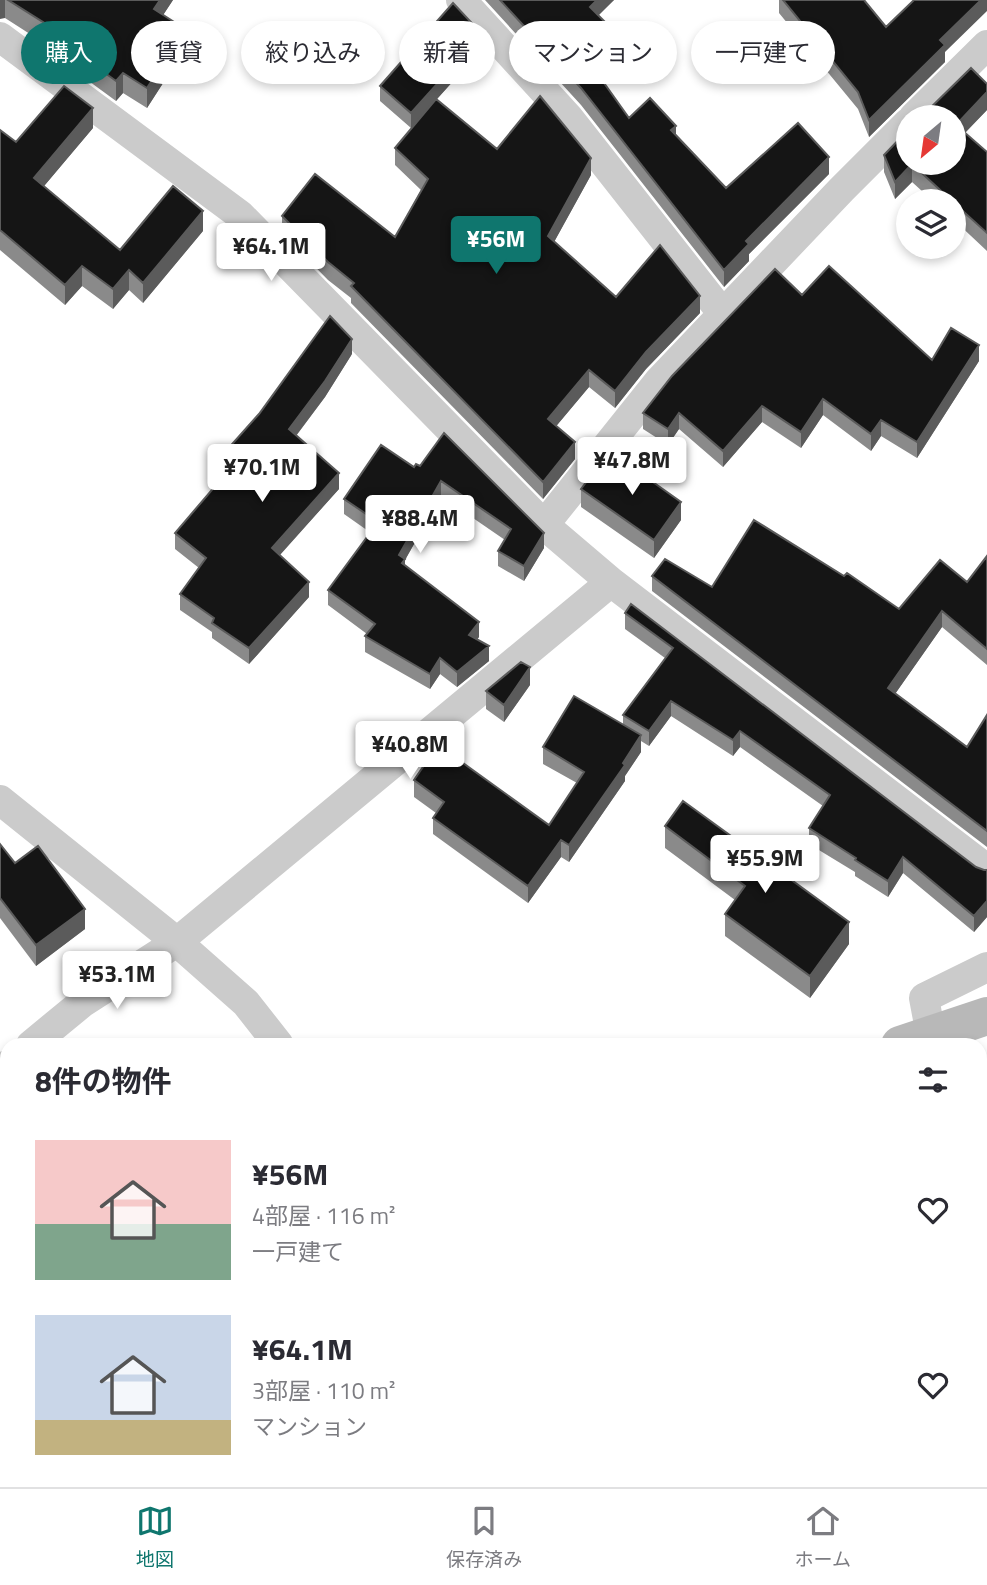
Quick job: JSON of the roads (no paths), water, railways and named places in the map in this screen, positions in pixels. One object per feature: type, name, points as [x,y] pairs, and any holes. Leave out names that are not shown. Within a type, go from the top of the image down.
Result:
[{"type":"main road","points":[[921,1038],[987,1016]]},
{"type":"street","points":[[461,0],[568,117],[723,314]]},
{"type":"street","points":[[0,37],[240,215],[544,525],[611,582],[987,869]]},
{"type":"street","points":[[927,105],[987,45]]},
{"type":"street","points":[[544,525],[659,381],[896,135]]},
{"type":"street","points":[[40,1038],[82,1003],[177,942],[611,582]]},
{"type":"street","points":[[0,800],[177,942],[246,1003],[274,1038]]},
{"type":"street","points":[[915,1038],[925,998],[987,967]]}]
